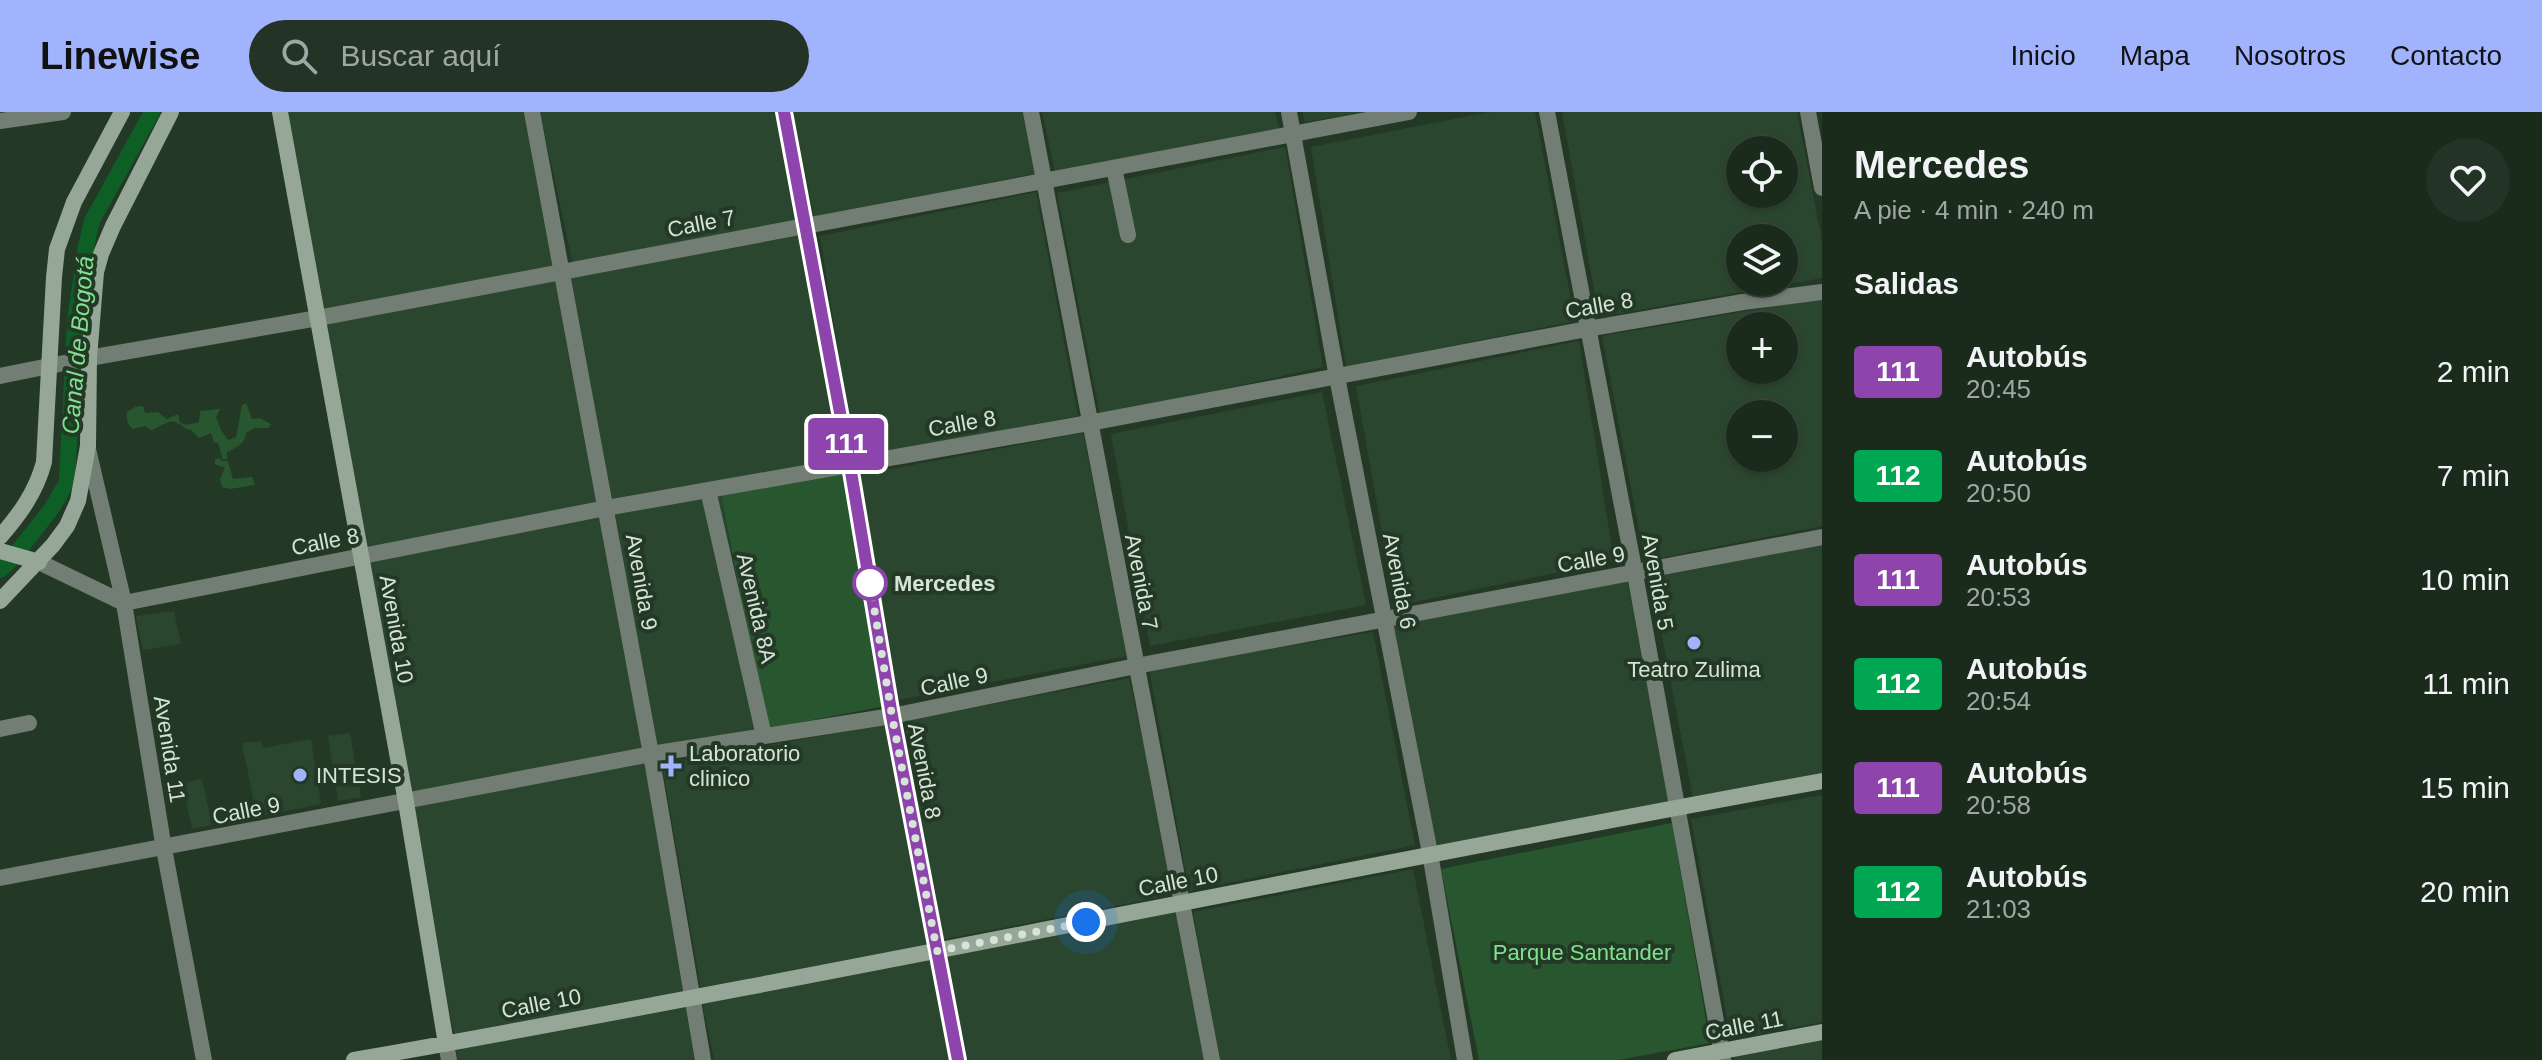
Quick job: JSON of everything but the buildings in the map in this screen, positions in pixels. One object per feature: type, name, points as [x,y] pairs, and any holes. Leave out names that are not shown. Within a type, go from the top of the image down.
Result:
[{"type":"street","points":[[11,117],[63,112]]},
{"type":"street","points":[[0,537],[27,503],[41,473],[46,451],[53,365],[54,277],[61,236],[74,202],[122,112]]},
{"type":"street","points":[[0,601],[32,560],[62,534],[74,513],[88,446],[87,358],[101,254],[171,112]]},
{"type":"street","name":"Avenida 10","points":[[280,112],[406,802],[448,1052]]},
{"type":"street","name":"Avenida 9","points":[[532,112],[651,754],[703,1060]]},
{"type":"street","name":"Avenida 8","points":[[784,112],[850,466],[892,716],[958,1060]]},
{"type":"street","name":"Avenida 7","points":[[1031,112],[1212,1060]]},
{"type":"street","name":"Avenida 6","points":[[1289,112],[1430,853],[1465,1060]]},
{"type":"street","name":"Calle 7","points":[[0,376],[1409,112]]},
{"type":"street","name":"Avenida 5","points":[[1547,112],[1722,1056]]},
{"type":"street","points":[[1808,112],[1818,148],[1822,188]]},
{"type":"street","points":[[1114,168],[1128,235]]},
{"type":"street","name":"Calle 8","points":[[124,603],[606,508],[1089,423],[1587,329],[1743,302],[1822,292]]},
{"type":"street","name":"Avenida 11","points":[[88,446],[124,603],[164,849],[204,1060]]},
{"type":"street","name":"Avenida 8A","points":[[708,490],[764,736]]},
{"type":"street","name":"Calle 9","points":[[0,878],[651,754],[892,716],[1385,618],[1822,537]]},
{"type":"street","points":[[0,551],[32,560],[124,603]]},
{"type":"street","points":[[0,729],[29,723]]},
{"type":"street","name":"Calle 10","points":[[354,1060],[448,1052],[692,997],[1430,853],[1822,781]]},
{"type":"street","name":"Calle 11","points":[[1675,1060],[1722,1056],[1822,1032]]},
{"type":"shaded area","points":[[286,112],[527,112],[559,269],[322,312]]},
{"type":"shaded area","points":[[540,112],[781,112],[801,224],[573,265]]},
{"type":"shaded area","points":[[793,112],[1025,112],[1038,173],[814,217]]},
{"type":"shaded area","points":[[1042,112],[1275,112],[1279,129],[1055,171]]},
{"type":"shaded area","points":[[1303,112],[1362,112],[1305,122]]},
{"type":"shaded area","points":[[1490,112],[1535,112],[1575,321],[1346,367],[1311,147]]},
{"type":"shaded area","points":[[1562,112],[1797,112],[1822,241],[1822,278],[1798,282],[1798,224],[1726,224],[1726,295],[1599,317]]},
{"type":"shaded area","points":[[1285,147],[1323,367],[1100,416],[1057,193]]},
{"type":"shaded area","points":[[1036,192],[1078,416],[855,458],[820,236]]},
{"type":"shaded area","points":[[802,235],[845,461],[606,508],[570,278]]},
{"type":"shaded area","points":[[560,279],[601,505],[365,550],[325,324]]},
{"type":"shaded area","points":[[1822,298],[1822,526],[1645,561],[1602,336],[1726,315],[1726,384],[1798,384],[1798,312],[1741,312]]},
{"type":"shaded area","points":[[1579,341],[1614,561],[1395,606],[1356,386]]},
{"type":"shaded area","points":[[1322,392],[1366,605],[1150,646],[1111,434]]},
{"type":"shaded area","points":[[1083,433],[1127,656],[898,700],[859,475]]},
{"type":"shaded area","points":[[721,495],[762,728],[656,748],[609,511]]},
{"type":"shaded area","points":[[603,513],[648,751],[410,797],[366,560]]},
{"type":"shaded area","points":[[1822,544],[1822,774],[1693,798],[1651,578]]},
{"type":"shaded area","points":[[1627,579],[1669,804],[1435,848],[1389,623]]},
{"type":"shaded area","points":[[174,611],[181,644],[143,650],[136,616]]},
{"type":"shaded area","points":[[1373,632],[1415,845],[1189,891],[1149,669]]},
{"type":"shaded area","points":[[1129,678],[1176,894],[941,940],[904,721]]},
{"type":"shaded area","points":[[887,724],[932,944],[701,990],[662,764]]},
{"type":"shaded area","points":[[350,733],[361,797],[338,801],[328,736]]},
{"type":"shaded area","points":[[311,739],[321,804],[257,817],[242,743],[261,741],[263,748]]},
{"type":"shaded area","points":[[650,759],[690,992],[454,1035],[410,808]]},
{"type":"shaded area","points":[[202,779],[212,825],[192,829],[183,783]]},
{"type":"shaded area","points":[[1822,795],[1822,1022],[1731,1040],[1691,819]]},
{"type":"shaded area","points":[[1413,869],[1451,1060],[1220,1060],[1193,912]]},
{"type":"shaded area","points":[[1176,909],[1207,1060],[968,1060],[945,954]]},
{"type":"shaded area","points":[[933,955],[955,1060],[714,1060],[702,1002]]},
{"type":"shaded area","points":[[690,1002],[700,1060],[458,1060],[455,1045]]},
{"type":"shaded area","points":[[1822,1038],[1822,1060],[1735,1060],[1734,1054]]},
{"type":"green space","points":[[246,403],[252,419],[260,418],[271,424],[269,428],[255,428],[246,433],[242,442],[227,452],[227,458],[223,460],[211,433],[199,438],[191,430],[172,422],[152,430],[145,426],[133,429],[127,419],[127,412],[143,406],[145,413],[158,412],[167,419],[178,414],[180,423],[187,425],[199,422],[200,411],[220,409],[216,417],[228,440],[236,437],[242,405]]},
{"type":"green space","points":[[220,458],[221,461],[228,461],[233,479],[252,477],[255,485],[230,489],[222,487],[220,479],[225,468],[215,464],[215,459]]},
{"type":"green space","points":[[845,471],[890,705],[766,729],[721,495]]},
{"type":"green space","name":"Parque Santander","points":[[1672,823],[1710,1043],[1618,1060],[1479,1060],[1441,869]]},
{"type":"waterway","name":"Canal de Bogotá","points":[[0,570],[52,508],[67,482],[75,322],[85,251],[92,221],[152,112]]},
{"type":"bus line","name":"111","points":[[784,112],[850,466],[892,716],[958,1060]]},
{"type":"place","name":"Mercedes","points":[[870,583]]},
{"type":"place","name":"Teatro Zulima","points":[[1694,643]]},
{"type":"place","name":"Laboratorio clinico","points":[[671,766]]},
{"type":"place","name":"INTESIS","points":[[300,775]]},
{"type":"route","points":[[870,583],[937,951],[1086,922]]}]
